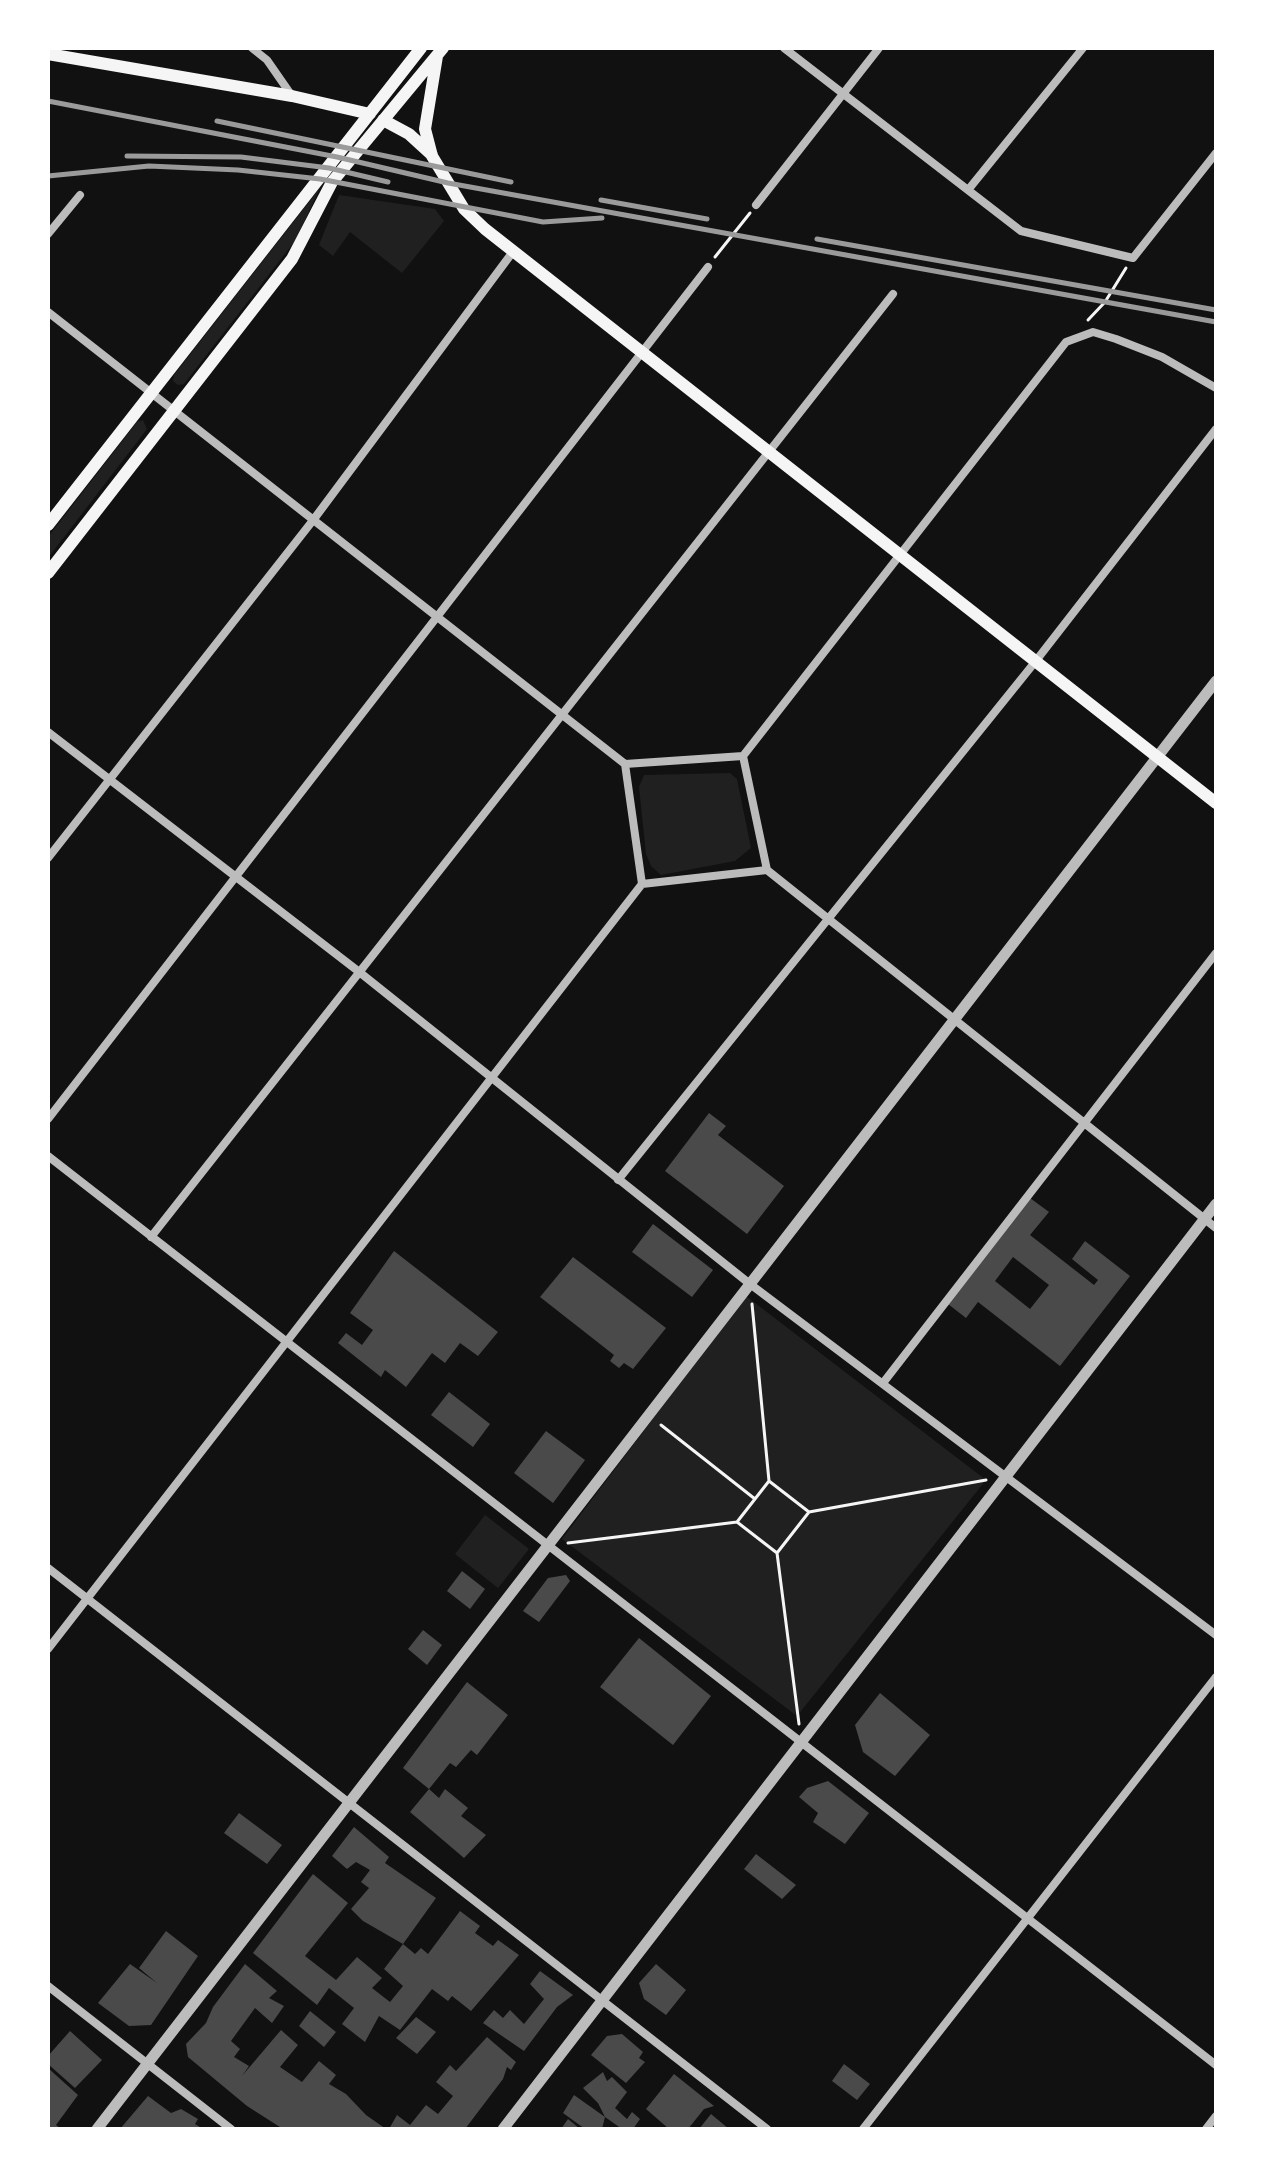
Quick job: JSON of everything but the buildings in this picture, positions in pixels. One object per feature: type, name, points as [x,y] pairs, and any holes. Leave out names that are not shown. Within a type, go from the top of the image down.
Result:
[{"type":"main road","points":[[48,525],[421,48]]},
{"type":"main road","points":[[48,573],[292,259],[332,182],[440,52]]},
{"type":"main road","points":[[432,156],[425,129],[440,52]]},
{"type":"main road","points":[[48,54],[292,96],[370,114]]},
{"type":"main road","points":[[383,120],[409,134],[432,156],[464,209],[512,253],[1216,803]]},
{"type":"street","points":[[252,48],[267,60],[292,96]]},
{"type":"street","points":[[784,48],[1021,231],[1133,258],[1216,153]]},
{"type":"street","points":[[756,205],[879,48]]},
{"type":"street","points":[[968,190],[1083,48]]},
{"type":"street","points":[[370,114],[383,120]]},
{"type":"street","points":[[48,234],[80,195]]},
{"type":"street","points":[[48,858],[314,519],[512,253]]},
{"type":"street","points":[[48,1119],[708,267]]},
{"type":"street","points":[[151,1237],[893,294]]},
{"type":"street","points":[[48,312],[625,764],[743,756],[1066,342],[1093,332],[1162,357],[1216,388]]},
{"type":"street","points":[[618,1180],[1035,662],[1216,429]]},
{"type":"street","points":[[97,2129],[1216,681]]},
{"type":"street","points":[[48,732],[358,971],[750,1284],[1216,1635]]},
{"type":"street","points":[[743,756],[767,870],[1216,1228]]},
{"type":"street","points":[[625,764],[642,884]]},
{"type":"street","points":[[48,1649],[642,884],[767,870]]},
{"type":"street","points":[[883,1383],[1216,953]]},
{"type":"street","points":[[48,1156],[1216,2065]]},
{"type":"street","points":[[503,2129],[1216,1204]]},
{"type":"street","points":[[48,1568],[767,2129]]},
{"type":"street","points":[[863,2129],[1216,1677]]},
{"type":"street","points":[[48,1986],[231,2129]]},
{"type":"street","points":[[1206,2129],[1216,2116]]},
{"type":"path","points":[[708,267],[756,205]]},
{"type":"path","points":[[1086,322],[1105,302],[1133,258]]},
{"type":"path","points":[[548,1546],[737,1522],[769,1481],[750,1284]]},
{"type":"path","points":[[649,1416],[755,1499]]},
{"type":"path","points":[[777,1553],[809,1512],[1007,1476]]},
{"type":"path","points":[[769,1481],[809,1512]]},
{"type":"path","points":[[737,1522],[777,1553],[801,1742]]},
{"type":"shaded area","points":[[320,188],[295,241],[184,384],[178,385],[173,381],[174,375]]},
{"type":"shaded area","points":[[339,195],[435,209],[444,221],[402,273],[350,232],[333,256],[319,245]]},
{"type":"shaded area","points":[[143,420],[147,429],[48,558],[48,537],[137,422]]},
{"type":"shaded area","points":[[730,773],[737,779],[751,848],[735,861],[661,875],[651,866],[646,854],[639,787],[644,775]]},
{"type":"shaded area","points":[[746,1296],[986,1480],[797,1716],[562,1539]]},
{"type":"shaded area","points":[[485,1515],[529,1549],[498,1588],[455,1554]]},
{"type":"railway","points":[[48,101],[337,157],[448,183],[1216,322]]},
{"type":"railway","points":[[217,121],[511,182]]},
{"type":"railway","points":[[127,156],[241,157],[329,168],[388,182]]},
{"type":"railway","points":[[48,176],[149,166],[238,170],[320,179],[543,222],[602,218]]},
{"type":"railway","points":[[601,200],[707,219]]},
{"type":"railway","points":[[817,239],[1216,310]]}]
